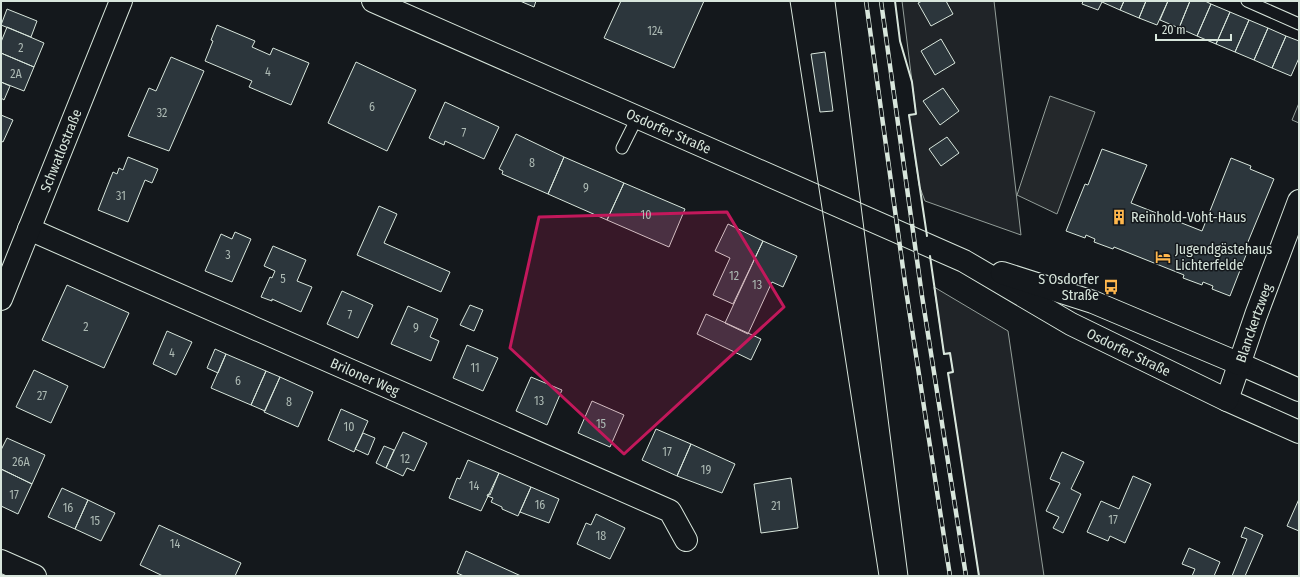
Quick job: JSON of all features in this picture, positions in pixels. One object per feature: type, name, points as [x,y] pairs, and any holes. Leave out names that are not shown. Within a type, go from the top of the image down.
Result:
[{"type":"main road","name":"Schwatlostraße","points":[[1,299],[121,1]]},
{"type":"main road","name":"Osdorfer Straße","points":[[373,1],[964,261],[1093,302],[1299,390]]},
{"type":"main road","name":"Blanckertzweg","points":[[1227,400],[1256,314],[1299,201]]},
{"type":"main road","name":"Briloner Weg","points":[[29,230],[670,511],[686,540]]},
{"type":"main road","name":"Osdorfer Straße","points":[[964,261],[1071,324],[1227,400],[1299,432]]},
{"type":"main road","points":[[1,561],[35,576]]},
{"type":"lane","points":[[1247,1],[1299,24]]},
{"type":"lane","points":[[622,148],[637,118]]},
{"type":"highlighted area","points":[[727,212],[784,307],[624,454],[510,348],[539,217]]},
{"type":"shaded area","points":[[902,1],[994,1],[1021,235],[925,201],[919,185],[909,115],[916,114]]},
{"type":"shaded area","points":[[1050,96],[1095,112],[1057,214],[1017,195]]},
{"type":"shaded area","points":[[1299,103],[1299,123],[1292,120]]},
{"type":"shaded area","points":[[934,287],[1008,331],[1044,576],[979,576],[948,373],[953,372],[950,354],[944,354]]},
{"type":"building","points":[[520,1],[536,1],[534,7]]},
{"type":"building","points":[[621,1],[704,1],[674,68],[604,38]]},
{"type":"building","points":[[922,1],[946,1],[953,14],[931,26],[918,3]]},
{"type":"building","points":[[1083,1],[1124,1],[1120,10],[1102,2],[1098,10],[1082,4]]},
{"type":"building","points":[[1124,1],[1146,1],[1139,18],[1120,10]]},
{"type":"building","points":[[1146,1],[1168,1],[1157,25],[1139,18]]},
{"type":"building","points":[[1168,1],[1190,1],[1179,28],[1160,20]]},
{"type":"building","points":[[1190,1],[1205,1],[1211,4],[1197,36],[1179,28]]},
{"type":"building","points":[[1211,4],[1230,12],[1216,44],[1197,36]]},
{"type":"building","points":[[7,9],[37,21],[31,37],[1,25]]},
{"type":"building","points":[[1230,12],[1249,20],[1235,52],[1216,44]]},
{"type":"building","points":[[1249,20],[1268,28],[1254,60],[1235,52]]},
{"type":"building","points":[[217,25],[255,41],[252,47],[270,55],[273,48],[309,63],[291,105],[249,87],[252,81],[205,61],[213,41],[211,40]]},
{"type":"building","points":[[7,27],[44,43],[34,67],[1,53],[1,42]]},
{"type":"building","points":[[1268,28],[1286,36],[1272,68],[1254,60]]},
{"type":"building","points":[[1286,36],[1299,41],[1299,58],[1291,76],[1272,68]]},
{"type":"building","points":[[941,39],[955,63],[935,75],[921,51]]},
{"type":"building","points":[[825,52],[833,111],[820,112],[811,54]]},
{"type":"building","points":[[1,53],[34,67],[24,91],[1,82]]},
{"type":"building","points":[[171,57],[204,71],[169,151],[128,136],[149,88],[156,91]]},
{"type":"building","points":[[356,62],[416,90],[387,151],[328,123]]},
{"type":"building","points":[[1,82],[10,86],[4,100],[1,98]]},
{"type":"building","points":[[943,88],[959,111],[940,125],[923,101]]},
{"type":"building","points":[[445,102],[499,127],[484,159],[445,141],[444,145],[429,138]]},
{"type":"building","points":[[1,115],[13,120],[3,142],[1,141]]},
{"type":"building","points":[[516,134],[564,157],[548,194],[502,174],[503,171],[499,169]]},
{"type":"building","points":[[947,137],[959,153],[941,166],[929,149]]},
{"type":"building","name":"Reinhold-Voht-Haus","points":[[1102,149],[1147,165],[1131,203],[1202,231],[1231,158],[1251,166],[1250,169],[1274,179],[1245,249],[1248,250],[1230,296],[1212,289],[1213,286],[1203,282],[1202,285],[1183,278],[1184,275],[1114,247],[1113,249],[1094,242],[1095,239],[1086,235],[1085,238],[1066,231],[1085,184],[1088,185]]},
{"type":"building","points":[[128,157],[158,169],[152,183],[145,180],[128,222],[98,210],[113,172],[117,174],[119,168],[123,170]]},
{"type":"building","points":[[564,157],[624,183],[607,220],[548,194]]},
{"type":"building","points":[[624,183],[685,209],[669,247],[607,220]]},
{"type":"building","points":[[379,206],[397,214],[384,243],[450,272],[441,292],[357,255]]},
{"type":"building","points":[[728,224],[763,241],[733,304],[713,295],[730,258],[715,251]]},
{"type":"building","points":[[235,232],[251,239],[232,282],[205,271],[221,234],[232,239]]},
{"type":"building","points":[[763,241],[797,256],[783,287],[772,282],[748,334],[725,323]]},
{"type":"building","points":[[273,246],[306,260],[297,281],[312,287],[301,312],[272,299],[272,301],[261,297],[270,277],[272,278],[275,271],[264,266]]},
{"type":"building","points":[[67,285],[129,313],[104,368],[42,340]]},
{"type":"building","points":[[342,291],[373,305],[358,338],[327,324]]},
{"type":"building","points":[[470,305],[483,310],[474,331],[460,325]]},
{"type":"building","points":[[408,306],[438,319],[430,337],[439,341],[431,361],[391,344]]},
{"type":"building","points":[[706,314],[761,339],[751,360],[697,334]]},
{"type":"building","points":[[167,331],[192,342],[176,375],[153,364]]},
{"type":"building","points":[[467,345],[498,358],[483,391],[453,378]]},
{"type":"building","points":[[215,349],[226,354],[218,373],[207,368]]},
{"type":"building","points":[[226,354],[266,371],[251,405],[211,388]]},
{"type":"building","points":[[34,370],[68,386],[51,423],[16,407]]},
{"type":"building","points":[[266,371],[280,377],[265,411],[251,405]]},
{"type":"building","points":[[280,377],[313,392],[298,427],[264,412]]},
{"type":"building","points":[[531,377],[562,390],[547,425],[516,411]]},
{"type":"building","points":[[592,401],[624,415],[610,447],[578,433]]},
{"type":"building","points":[[341,409],[368,421],[354,452],[328,440]]},
{"type":"building","points":[[656,429],[691,444],[677,476],[642,460]]},
{"type":"building","points":[[403,432],[427,443],[414,471],[407,468],[403,476],[386,468]]},
{"type":"building","points":[[363,433],[375,438],[368,455],[355,449]]},
{"type":"building","points":[[7,438],[45,455],[32,484],[1,469],[1,450]]},
{"type":"building","points":[[691,444],[735,464],[722,493],[677,476]]},
{"type":"building","points":[[384,446],[394,450],[386,468],[376,463]]},
{"type":"building","points":[[1062,452],[1084,462],[1071,489],[1081,494],[1063,533],[1053,528],[1059,517],[1046,511],[1060,483],[1050,479]]},
{"type":"building","points":[[468,460],[499,473],[481,511],[449,498],[457,478],[460,479]]},
{"type":"building","points":[[1,469],[32,484],[18,514],[1,506]]},
{"type":"building","points":[[499,473],[531,487],[518,516],[491,502],[493,498],[487,496],[488,494],[490,495]]},
{"type":"building","points":[[1133,476],[1151,484],[1125,543],[1110,536],[1108,541],[1087,532],[1101,501],[1119,509]]},
{"type":"building","points":[[791,478],[798,528],[761,533],[754,484]]},
{"type":"building","points":[[531,487],[559,499],[549,523],[520,512]]},
{"type":"building","points":[[62,488],[88,500],[75,529],[48,517]]},
{"type":"building","points":[[1299,499],[1299,531],[1287,526]]},
{"type":"building","points":[[88,500],[115,513],[101,541],[75,529]]},
{"type":"building","points":[[596,514],[625,528],[610,559],[577,544],[586,523],[591,525]]},
{"type":"building","points":[[159,525],[241,563],[235,576],[163,576],[140,565]]},
{"type":"building","points":[[1245,527],[1263,535],[1245,576],[1232,576],[1247,539],[1241,537]]},
{"type":"building","points":[[1189,548],[1220,562],[1214,576],[1192,576],[1195,569],[1182,564]]},
{"type":"building","points":[[466,551],[521,576],[464,576],[457,573]]},
{"type":"tram line","points":[[790,1],[879,576]]},
{"type":"tram line","points":[[835,1],[908,576]]},
{"type":"railway","points":[[866,1],[906,290],[950,576]]},
{"type":"railway","points":[[881,1],[922,296],[966,576]]},
{"type":"wall","points":[[895,1],[900,41],[912,82],[916,114],[909,115],[927,236]]},
{"type":"wall","points":[[930,256],[944,354],[950,353],[953,372],[948,373],[979,576]]},
{"type":"place","name":"Reinhold-Voht-Haus","points":[[1119,217]]},
{"type":"place","name":"Jugendgästehaus Lichterfelde","points":[[1163,257]]},
{"type":"place","name":"S Osdorfer Straße","points":[[1111,287]]}]
